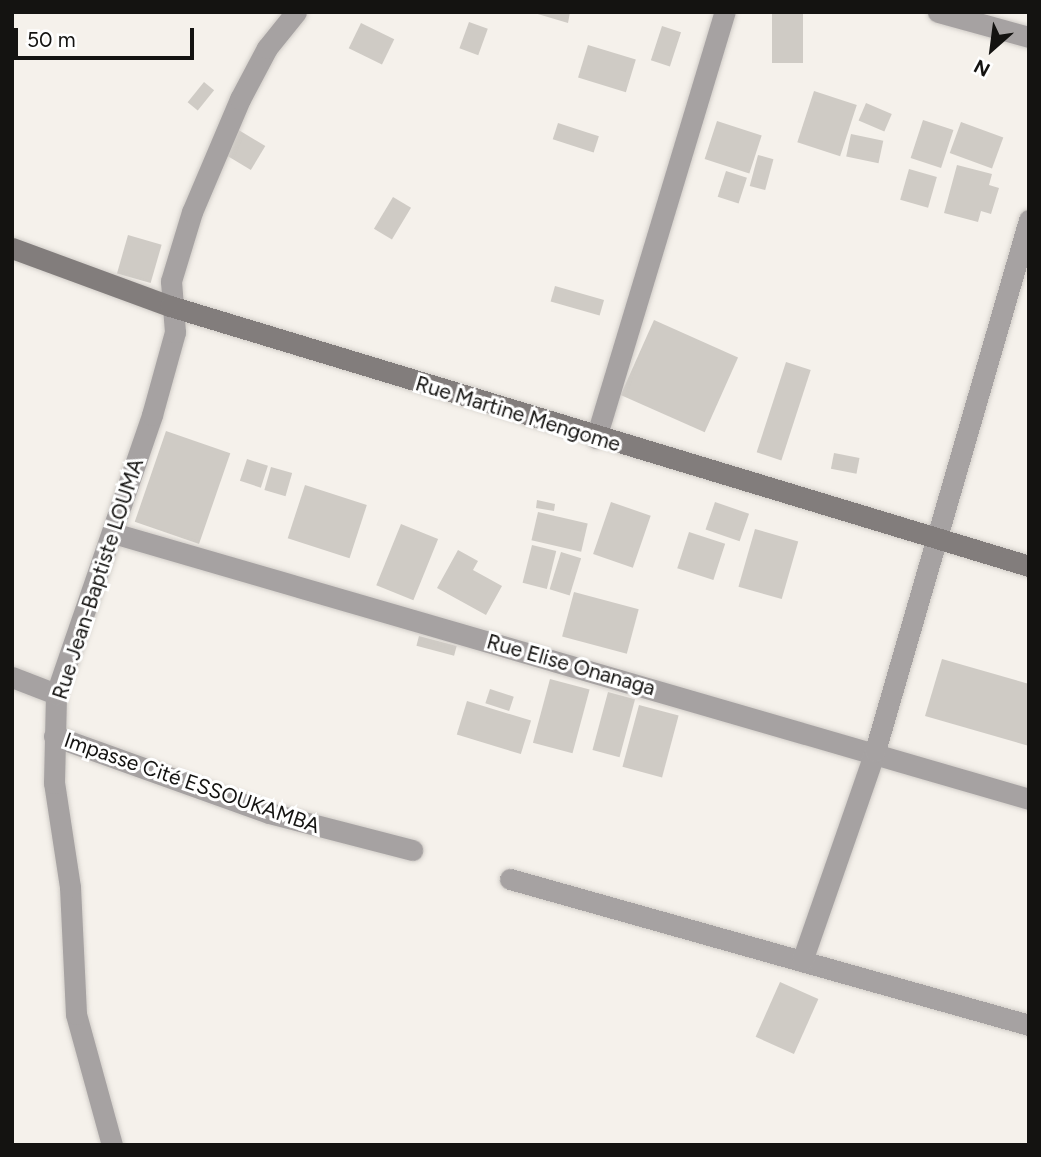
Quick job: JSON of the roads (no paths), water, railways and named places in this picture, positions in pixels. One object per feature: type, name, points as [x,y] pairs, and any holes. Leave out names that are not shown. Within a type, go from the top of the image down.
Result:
[{"type":"street","name":"Rue Jean-Baptiste LOUMA","points":[[112,1145],[76,1014],[54,736],[55,694],[113,533],[175,331],[170,306],[171,281],[211,162],[267,48],[296,12]]},
{"type":"street","points":[[596,438],[725,12]]},
{"type":"street","points":[[938,12],[1029,37]]},
{"type":"street","points":[[802,961],[875,751],[1029,220]]},
{"type":"street","name":"Rue Martine Mengome","points":[[12,248],[170,306],[596,438],[1029,566]]},
{"type":"street","name":"Rue Elise Onanaga","points":[[113,533],[875,751],[1029,799]]},
{"type":"street","points":[[12,677],[55,694]]},
{"type":"street","name":"Impasse Cité ESSOUKAMBA","points":[[54,736],[269,813],[412,850]]},
{"type":"street","points":[[510,879],[1029,1025]]}]
